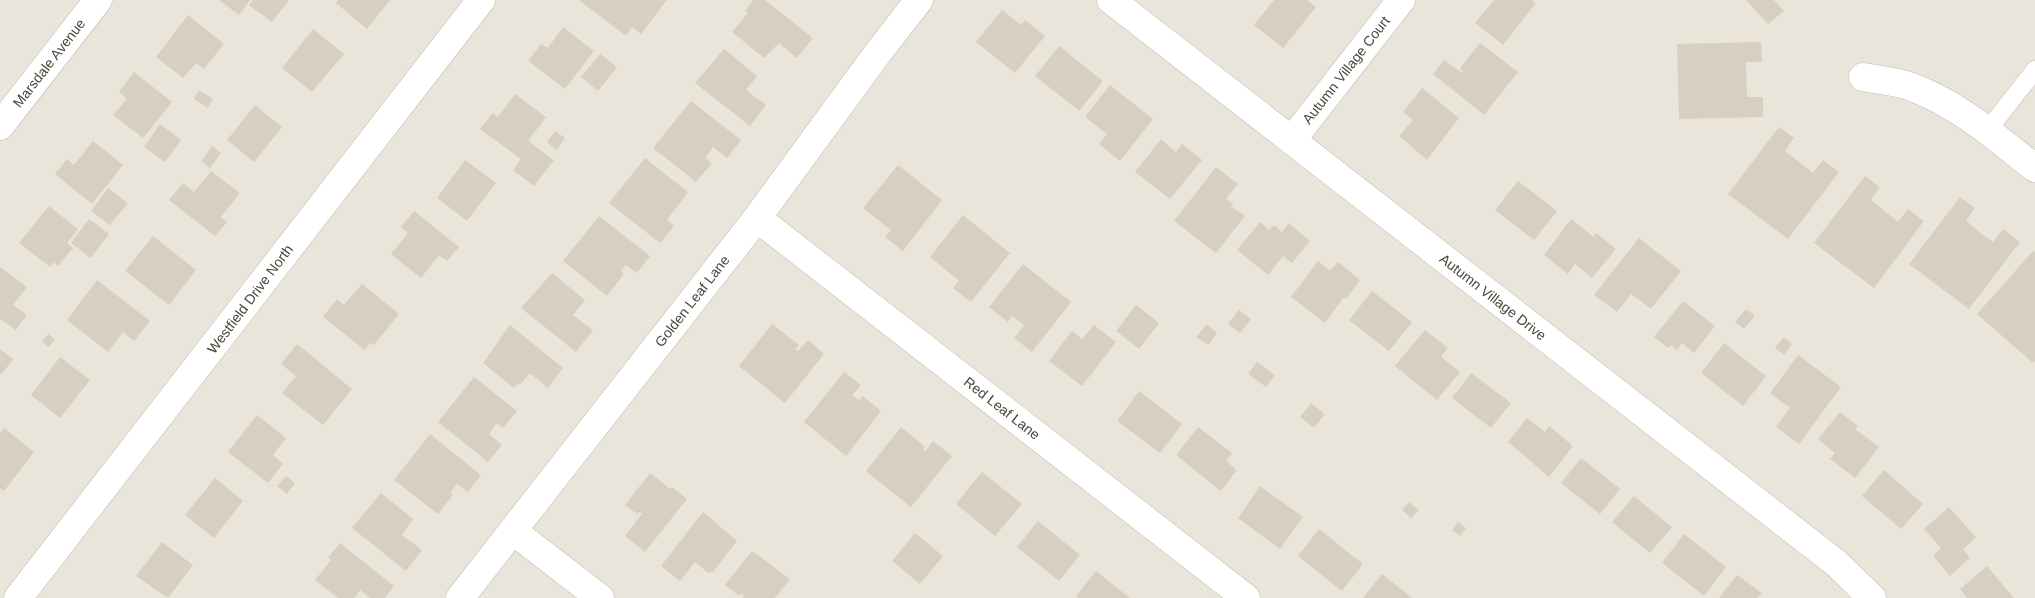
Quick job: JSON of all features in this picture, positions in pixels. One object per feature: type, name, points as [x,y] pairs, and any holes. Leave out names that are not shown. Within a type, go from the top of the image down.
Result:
[{"type":"street","name":"Marsdale Avenue","points":[[0,126],[98,0]]},
{"type":"street","name":"Westfield Drive North","points":[[18,598],[480,0]]},
{"type":"street","name":"Golden Leaf Lane","points":[[460,598],[757,218],[877,54],[919,0]]},
{"type":"street","name":"Autumn Village Drive","points":[[1111,0],[1836,564],[1872,598]]},
{"type":"street","name":"Autumn Village Court","points":[[1292,140],[1401,0]]},
{"type":"street","points":[[1863,77],[1907,85],[1936,97],[1970,118],[2035,168]]},
{"type":"street","name":"Red Leaf Lane","points":[[757,218],[1246,598]]},
{"type":"street","points":[[513,530],[600,598]]},
{"type":"lane","points":[[1988,131],[2035,70]]},
{"type":"shaded area","points":[[0,0],[2035,0],[2035,598],[0,598]]},
{"type":"building","points":[[219,0],[250,0],[239,15]]},
{"type":"building","points":[[253,0],[289,0],[272,22],[249,5]]},
{"type":"building","points":[[338,0],[390,0],[367,29],[336,3]]},
{"type":"building","points":[[579,0],[667,0],[641,34],[632,27],[626,36]]},
{"type":"building","points":[[753,0],[765,0],[813,38],[797,58],[779,43],[764,58],[732,32],[748,13],[745,11]]},
{"type":"building","points":[[1274,0],[1307,0],[1316,7],[1283,48],[1254,25]]},
{"type":"building","points":[[1494,0],[1532,0],[1536,3],[1503,45],[1475,23]]},
{"type":"building","points":[[1746,0],[1774,0],[1784,11],[1768,24]]},
{"type":"building","points":[[1002,10],[1021,25],[1025,20],[1045,36],[1015,73],[976,42]]},
{"type":"building","points":[[188,15],[224,44],[204,69],[196,63],[183,78],[156,57]]},
{"type":"building","points":[[563,27],[594,51],[565,89],[528,61],[541,44],[548,48]]},
{"type":"building","points":[[313,29],[344,54],[312,92],[282,68]]},
{"type":"building","points":[[1761,42],[1762,62],[1746,62],[1747,97],[1763,97],[1763,117],[1679,119],[1677,44]]},
{"type":"building","points":[[1480,43],[1518,72],[1484,115],[1433,74],[1444,60],[1462,73],[1463,71],[1460,68]]},
{"type":"building","points":[[1059,46],[1103,81],[1079,111],[1035,76]]},
{"type":"building","points":[[724,49],[757,76],[746,90],[766,105],[750,126],[695,83]]},
{"type":"building","points":[[600,54],[617,67],[598,91],[581,77]]},
{"type":"building","points":[[134,72],[172,102],[143,138],[113,115],[127,99],[119,92]]},
{"type":"building","points":[[1110,85],[1153,119],[1120,161],[1099,144],[1107,134],[1085,117]]},
{"type":"building","points":[[1422,88],[1459,118],[1427,160],[1399,136],[1413,120],[1403,112]]},
{"type":"building","points":[[199,90],[213,99],[208,108],[194,99]]},
{"type":"building","points":[[515,94],[546,117],[528,141],[554,160],[534,186],[513,170],[521,159],[480,129],[493,113],[498,117]]},
{"type":"building","points":[[691,101],[741,140],[727,158],[713,147],[705,158],[712,163],[696,182],[653,148]]},
{"type":"building","points":[[255,105],[282,127],[254,162],[227,140]]},
{"type":"building","points":[[160,124],[181,140],[165,162],[144,147]]},
{"type":"building","points":[[1779,127],[1794,138],[1785,151],[1813,173],[1823,160],[1839,172],[1788,239],[1728,194]]},
{"type":"building","points":[[555,131],[565,138],[557,150],[547,142]]},
{"type":"building","points":[[1161,139],[1176,152],[1182,144],[1202,160],[1170,199],[1135,172]]},
{"type":"building","points":[[93,141],[123,165],[92,204],[55,174],[67,159],[74,165]]},
{"type":"building","points":[[212,146],[221,153],[210,168],[201,161]]},
{"type":"building","points":[[645,158],[688,192],[667,220],[674,226],[660,243],[609,203]]},
{"type":"building","points":[[465,160],[496,183],[467,221],[437,198]]},
{"type":"building","points":[[898,165],[942,200],[903,251],[885,237],[891,230],[863,208]]},
{"type":"building","points":[[1216,167],[1238,184],[1226,199],[1233,204],[1231,206],[1245,216],[1216,253],[1174,221]]},
{"type":"building","points":[[211,171],[240,193],[221,217],[227,222],[215,236],[169,200],[183,183],[194,192]]},
{"type":"building","points":[[1865,176],[1880,187],[1871,200],[1898,222],[1908,209],[1924,221],[1874,288],[1814,243]]},
{"type":"building","points":[[1518,181],[1557,211],[1534,240],[1495,210]]},
{"type":"building","points":[[108,188],[128,203],[110,225],[91,211]]},
{"type":"building","points":[[1960,197],[1975,208],[1966,221],[1979,232],[1993,242],[2003,229],[2020,242],[1969,309],[1909,264]]},
{"type":"building","points":[[49,206],[78,229],[67,243],[73,248],[58,266],[53,262],[50,267],[19,243]]},
{"type":"building","points":[[414,211],[459,247],[447,261],[439,255],[421,278],[391,254],[408,233],[401,227]]},
{"type":"building","points":[[963,215],[1010,253],[971,302],[953,288],[959,281],[930,257]]},
{"type":"building","points":[[599,216],[650,256],[637,273],[626,265],[621,271],[624,274],[607,296],[563,261]]},
{"type":"building","points":[[89,219],[109,234],[91,258],[71,243]]},
{"type":"building","points":[[1571,219],[1594,237],[1596,233],[1616,249],[1592,278],[1575,264],[1568,274],[1544,255]]},
{"type":"building","points":[[1260,222],[1269,230],[1274,225],[1282,232],[1289,223],[1310,241],[1292,263],[1283,256],[1268,275],[1237,250]]},
{"type":"building","points":[[153,236],[196,270],[169,305],[125,271]]},
{"type":"building","points":[[1639,238],[1681,271],[1651,309],[1631,294],[1617,312],[1594,295]]},
{"type":"building","points":[[2033,251],[2035,252],[2035,361],[2033,363],[1977,314]]},
{"type":"building","points":[[1318,261],[1330,271],[1338,262],[1360,280],[1346,299],[1344,297],[1325,323],[1291,297]]},
{"type":"building","points":[[1023,264],[1071,302],[1032,352],[1014,338],[1024,325],[1012,316],[1008,322],[989,307]]},
{"type":"building","points":[[0,267],[27,287],[13,305],[27,315],[16,330],[0,319]]},
{"type":"building","points":[[552,273],[585,300],[573,315],[593,330],[576,352],[521,308]]},
{"type":"building","points":[[97,280],[150,321],[134,341],[123,332],[108,352],[67,320]]},
{"type":"building","points":[[362,284],[399,314],[374,345],[370,343],[365,350],[323,317],[337,299],[344,305]]},
{"type":"building","points":[[1372,291],[1412,322],[1389,351],[1349,320]]},
{"type":"building","points":[[1683,301],[1715,326],[1694,353],[1682,343],[1677,350],[1671,345],[1668,348],[1654,337]]},
{"type":"building","points":[[1136,305],[1159,323],[1139,349],[1116,331]]},
{"type":"building","points":[[1746,309],[1755,316],[1744,329],[1735,322]]},
{"type":"building","points":[[1239,310],[1251,319],[1240,333],[1228,324]]},
{"type":"building","points":[[772,324],[799,345],[795,349],[798,351],[808,340],[824,354],[785,403],[739,366]]},
{"type":"building","points":[[1207,324],[1217,333],[1208,345],[1196,337]]},
{"type":"building","points":[[510,325],[563,368],[548,388],[530,373],[521,384],[519,383],[514,388],[483,363]]},
{"type":"building","points":[[1094,325],[1116,342],[1082,386],[1049,361],[1072,331],[1082,339]]},
{"type":"building","points":[[1425,330],[1448,348],[1441,357],[1460,372],[1437,400],[1395,366]]},
{"type":"building","points":[[48,334],[55,339],[49,347],[42,342]]},
{"type":"building","points":[[1784,337],[1792,344],[1784,355],[1775,348]]},
{"type":"building","points":[[1724,343],[1766,376],[1743,406],[1701,373]]},
{"type":"building","points":[[297,344],[352,389],[323,425],[282,393],[296,376],[281,364]]},
{"type":"building","points":[[0,349],[13,359],[2,374],[0,373]]},
{"type":"building","points":[[1798,355],[1841,387],[1799,444],[1776,427],[1790,408],[1770,393]]},
{"type":"building","points":[[60,357],[90,380],[60,418],[31,395]]},
{"type":"building","points":[[1257,362],[1275,375],[1266,387],[1248,374]]},
{"type":"building","points":[[844,372],[861,385],[852,395],[859,400],[863,396],[881,411],[846,456],[804,422]]},
{"type":"building","points":[[1471,373],[1511,403],[1491,428],[1452,398]]},
{"type":"building","points":[[474,377],[517,411],[503,428],[497,423],[489,434],[502,445],[488,462],[438,422]]},
{"type":"building","points":[[1139,391],[1182,424],[1160,453],[1117,421]]},
{"type":"building","points":[[1311,403],[1325,414],[1314,428],[1300,417]]},
{"type":"building","points":[[1840,412],[1858,426],[1855,429],[1879,447],[1855,478],[1830,459],[1835,453],[1818,439]]},
{"type":"building","points":[[257,415],[286,438],[273,455],[283,464],[268,483],[228,452]]},
{"type":"building","points":[[1527,418],[1545,432],[1549,426],[1573,446],[1549,477],[1508,442]]},
{"type":"building","points":[[901,427],[925,447],[923,450],[925,452],[933,441],[952,456],[911,507],[866,471]]},
{"type":"building","points":[[1198,427],[1232,453],[1226,461],[1237,470],[1221,491],[1176,455]]},
{"type":"building","points":[[4,428],[34,452],[4,491],[0,488],[0,433]]},
{"type":"building","points":[[430,434],[481,475],[468,492],[457,484],[450,493],[453,495],[438,514],[394,480]]},
{"type":"building","points":[[1581,458],[1620,489],[1600,514],[1561,483]]},
{"type":"building","points":[[1884,470],[1923,504],[1901,529],[1862,496]]},
{"type":"building","points":[[982,472],[1022,504],[995,536],[956,504]]},
{"type":"building","points":[[650,473],[670,489],[672,487],[687,499],[645,552],[625,536],[642,514],[639,512],[637,514],[625,505]]},
{"type":"building","points":[[286,476],[295,483],[287,494],[277,486]]},
{"type":"building","points":[[215,478],[243,501],[214,538],[185,515]]},
{"type":"building","points":[[1260,486],[1303,517],[1280,549],[1238,518]]},
{"type":"building","points":[[381,493],[413,519],[402,535],[422,550],[406,571],[352,528]]},
{"type":"building","points":[[1634,496],[1672,527],[1650,553],[1612,522]]},
{"type":"building","points":[[1409,502],[1419,510],[1411,518],[1402,510]]},
{"type":"building","points":[[1949,507],[1976,537],[1963,549],[1970,558],[1950,576],[1933,556],[1941,548],[1924,529]]},
{"type":"building","points":[[703,512],[737,541],[712,573],[710,571],[708,573],[695,562],[680,581],[661,566]]},
{"type":"building","points":[[1038,521],[1080,555],[1059,581],[1017,547]]},
{"type":"building","points":[[1458,522],[1466,528],[1460,536],[1452,530]]},
{"type":"building","points":[[1319,529],[1363,564],[1342,591],[1298,556]]},
{"type":"building","points":[[915,533],[943,556],[920,584],[892,561]]},
{"type":"building","points":[[1684,534],[1726,567],[1704,596],[1662,563]]},
{"type":"building","points":[[162,542],[193,565],[168,598],[136,576]]},
{"type":"building","points":[[340,543],[394,586],[385,598],[370,598],[360,590],[354,598],[338,598],[315,580],[331,560],[328,558]]},
{"type":"building","points":[[752,551],[790,579],[775,598],[742,598],[744,596],[741,593],[739,596],[725,585]]},
{"type":"building","points":[[1987,566],[2014,598],[1967,598],[1960,589]]},
{"type":"building","points":[[1096,571],[1130,598],[1079,598],[1076,596]]},
{"type":"building","points":[[1382,574],[1412,598],[1363,598]]},
{"type":"building","points":[[1737,575],[1762,593],[1757,598],[1719,598]]}]
